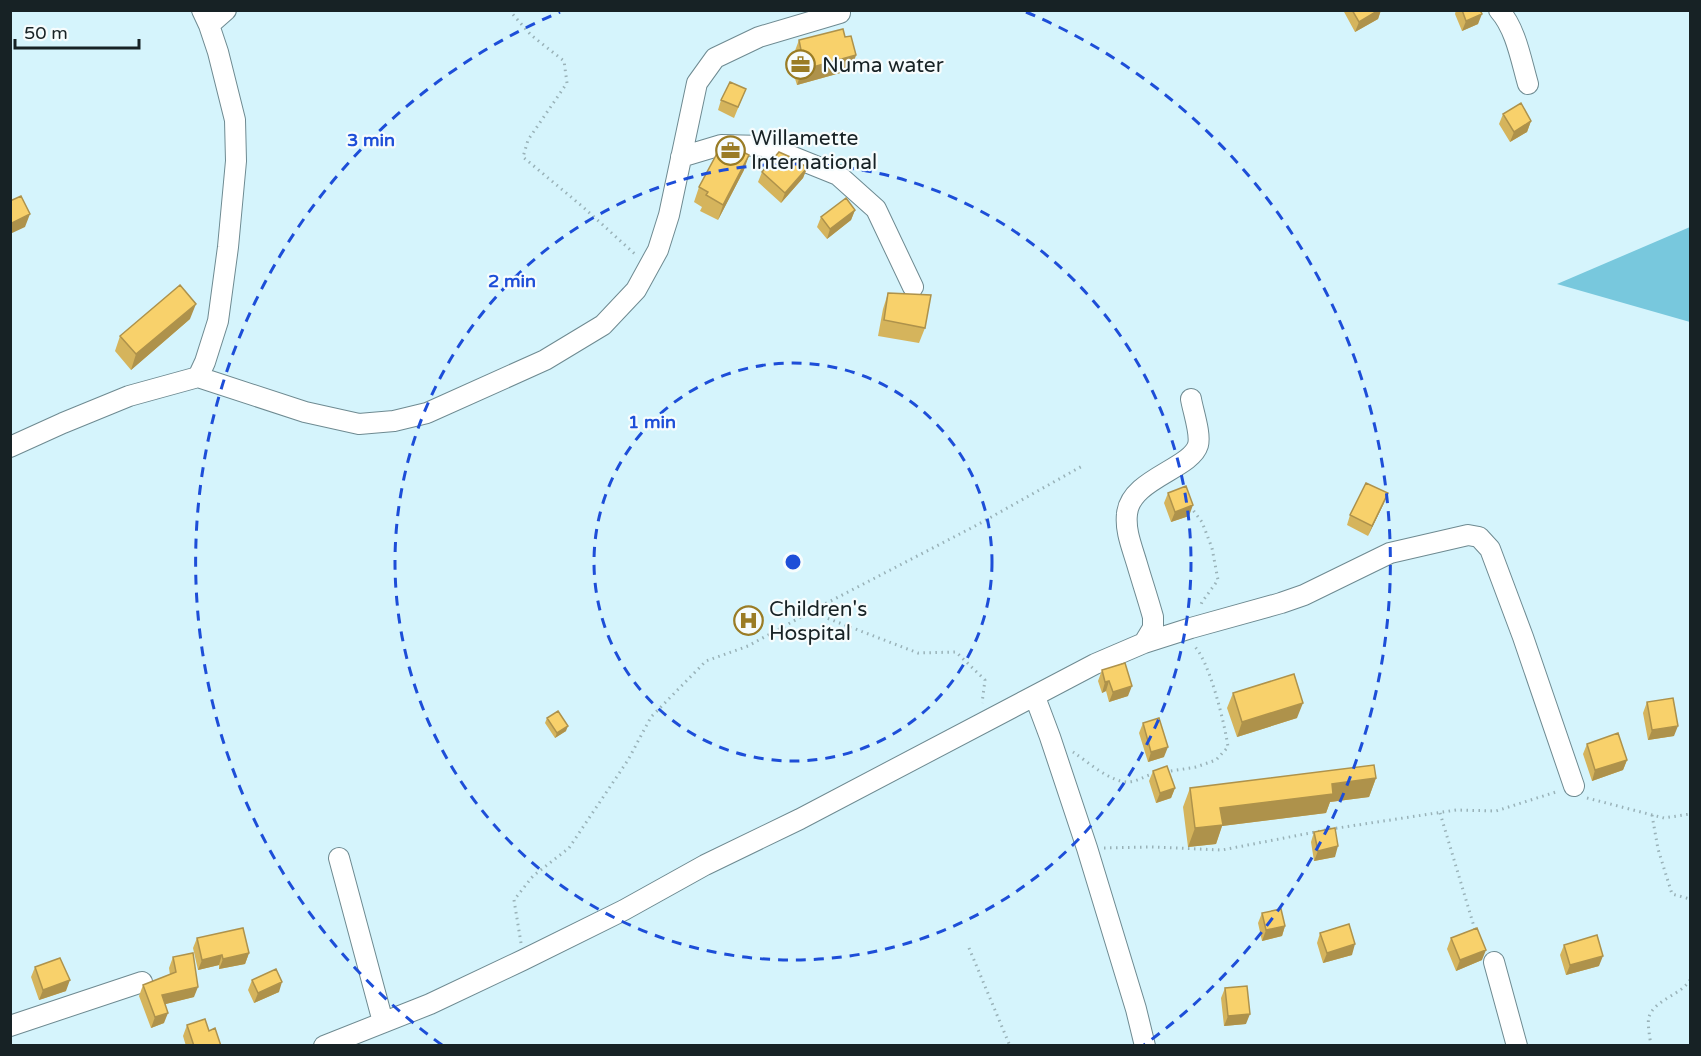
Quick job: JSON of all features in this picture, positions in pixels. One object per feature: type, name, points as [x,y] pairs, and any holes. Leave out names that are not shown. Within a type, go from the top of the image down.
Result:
[{"type":"street","points":[[198,377],[218,321],[236,161],[235,120],[218,52],[205,18],[226,10]]},
{"type":"street","points":[[1499,10],[1507,20],[1513,34],[1528,84]]},
{"type":"street","points":[[10,447],[129,396],[198,377],[305,412],[359,424],[394,421],[427,412],[545,360],[603,325],[636,290],[649,267],[658,250],[669,215],[697,84],[715,58],[759,38],[840,14]]},
{"type":"street","points":[[681,158],[721,145],[766,146],[838,175],[876,209],[913,287]]},
{"type":"street","points":[[1144,643],[1153,628],[1153,617],[1127,531],[1126,512],[1136,495],[1151,481],[1189,458],[1198,446],[1191,399]]},
{"type":"street","points":[[324,1046],[430,1004],[624,910],[705,865],[800,819],[1095,664],[1144,643],[1304,595],[1390,553],[1468,535],[1479,537],[1490,549],[1574,786]]},
{"type":"street","points":[[1035,697],[1087,848],[1133,998],[1145,1046]]},
{"type":"street","points":[[339,858],[383,1022]]},
{"type":"street","points":[[1494,962],[1517,1046]]},
{"type":"street","points":[[10,1026],[142,981]]},
{"type":"path","points":[[509,10],[531,34],[564,61],[567,83],[528,140],[523,157],[649,267]]},
{"type":"path","points":[[523,960],[514,900],[533,876],[569,848],[627,760],[651,717],[706,661],[748,646],[977,525],[1084,465]]},
{"type":"path","points":[[1050,737],[1117,780],[1130,782],[1148,774],[1196,767],[1216,760],[1228,747],[1225,726],[1211,678],[1198,649],[1184,630],[1218,580],[1212,548],[1202,522],[1189,505]]},
{"type":"path","points":[[810,612],[918,653],[956,652],[985,680],[980,725]]},
{"type":"path","points":[[1087,848],[1151,847],[1222,850],[1330,828],[1440,812],[1496,811],[1574,786],[1588,799],[1652,815],[1665,818],[1690,814]]},
{"type":"path","points":[[1440,812],[1476,934]]},
{"type":"path","points":[[1652,815],[1658,849],[1672,894],[1690,899]]},
{"type":"path","points":[[969,948],[1010,1046]]},
{"type":"path","points":[[1651,1046],[1649,1017],[1657,1005],[1686,987],[1690,980]]},
{"type":"shaded area","points":[[1690,227],[1690,322],[1557,284]]},
{"type":"building","points":[[1352,10],[1379,10],[1359,22]]},
{"type":"building","points":[[1462,10],[1480,10],[1482,14],[1466,21]]},
{"type":"building","points":[[843,29],[845,37],[851,36],[856,55],[802,70],[797,51],[801,50],[799,40]]},
{"type":"building","points":[[730,82],[746,89],[738,107],[721,100]]},
{"type":"building","points":[[1521,103],[1531,121],[1514,132],[1503,114]]},
{"type":"building","points":[[721,146],[729,151],[732,146],[749,155],[723,205],[706,195],[708,192],[699,187]]},
{"type":"building","points":[[779,152],[797,160],[807,168],[785,193],[762,172]]},
{"type":"building","points":[[21,196],[30,214],[10,224],[10,201]]},
{"type":"building","points":[[846,198],[855,210],[830,229],[821,217]]},
{"type":"building","points":[[180,285],[196,304],[136,354],[120,336]]},
{"type":"building","points":[[888,293],[931,295],[925,328],[884,320]]},
{"type":"building","points":[[1366,483],[1388,493],[1372,526],[1350,515]]},
{"type":"building","points":[[1186,486],[1193,505],[1175,512],[1168,493]]},
{"type":"building","points":[[1125,663],[1132,686],[1113,692],[1109,681],[1105,682],[1102,670]]},
{"type":"building","points":[[1294,674],[1303,703],[1242,722],[1233,693]]},
{"type":"building","points":[[1673,698],[1678,726],[1652,730],[1647,702]]},
{"type":"building","points":[[558,711],[568,726],[557,733],[547,718]]},
{"type":"building","points":[[1159,718],[1168,747],[1151,752],[1143,723]]},
{"type":"building","points":[[1618,733],[1627,760],[1595,770],[1587,744]]},
{"type":"building","points":[[1374,765],[1376,778],[1332,784],[1333,794],[1220,808],[1223,825],[1195,828],[1190,788]]},
{"type":"building","points":[[1167,766],[1175,788],[1160,793],[1153,771]]},
{"type":"building","points":[[1335,828],[1338,846],[1318,851],[1314,832]]},
{"type":"building","points":[[1281,909],[1285,926],[1266,930],[1262,913]]},
{"type":"building","points":[[1349,924],[1355,944],[1327,953],[1320,933]]},
{"type":"building","points":[[243,928],[249,953],[223,959],[222,955],[202,960],[197,938]]},
{"type":"building","points":[[1477,928],[1486,950],[1460,960],[1451,938]]},
{"type":"building","points":[[1597,935],[1603,956],[1570,965],[1564,945]]},
{"type":"building","points":[[193,953],[198,987],[162,995],[168,1013],[155,1017],[143,985],[176,972],[173,957]]},
{"type":"building","points":[[60,958],[70,980],[43,990],[35,967]]},
{"type":"building","points":[[276,969],[282,982],[258,993],[252,980]]},
{"type":"building","points":[[1247,986],[1250,1014],[1228,1016],[1225,988]]},
{"type":"building","points":[[205,1019],[209,1031],[215,1028],[221,1046],[194,1046],[187,1025]]},
{"type":"place","name":"Numa water","points":[[801,65]]},
{"type":"place","name":"Willamette International","points":[[730,150]]},
{"type":"place","name":"Children's Hospital","points":[[748,621]]}]
